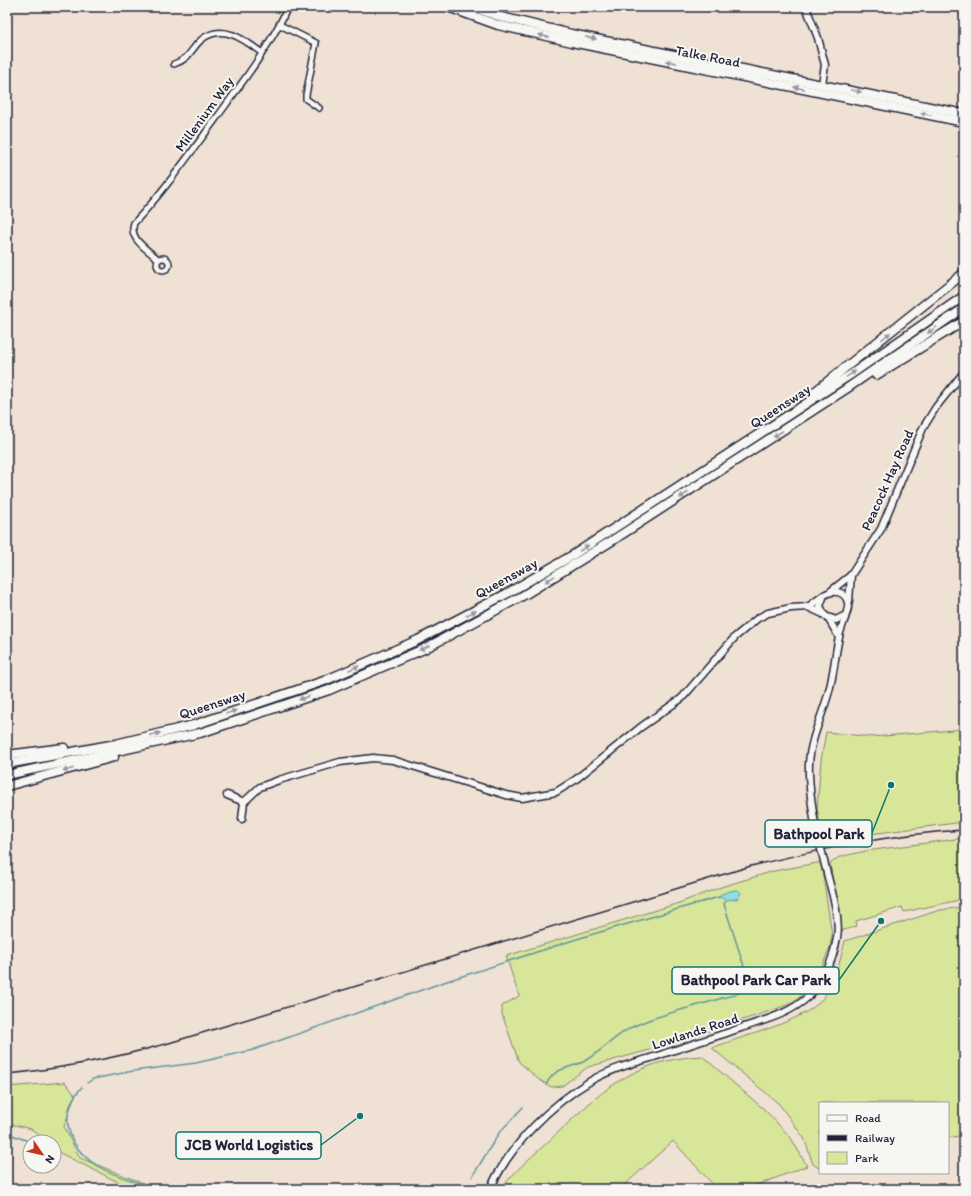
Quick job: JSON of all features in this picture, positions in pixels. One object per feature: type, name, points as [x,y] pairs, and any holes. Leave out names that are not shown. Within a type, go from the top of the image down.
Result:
[{"type":"highway","name":"Talke Road","points":[[448,7],[498,25],[572,42],[964,122]]},
{"type":"highway","name":"Talke Road","points":[[472,7],[501,17],[571,34],[964,114]]},
{"type":"highway","points":[[755,437],[840,373],[964,273]]},
{"type":"highway","name":"Queensway","points":[[7,764],[131,740],[194,725],[324,681],[418,640],[508,594],[573,555],[850,375],[964,296]]},
{"type":"highway","name":"Queensway","points":[[7,775],[200,733],[329,690],[426,648],[524,595],[620,536],[799,420],[964,308]]},
{"type":"highway","points":[[799,420],[964,321]]},
{"type":"highway","points":[[7,786],[200,733]]},
{"type":"highway","points":[[7,755],[131,740]]},
{"type":"street","name":"Millenium Way","points":[[158,259],[133,235],[132,229],[134,223],[165,188],[262,52],[280,25],[288,7]]},
{"type":"street","points":[[806,7],[818,38],[825,65],[822,84]]},
{"type":"street","points":[[280,25],[316,43],[306,99],[320,108]]},
{"type":"street","points":[[174,64],[184,61],[201,40],[216,33],[230,32],[262,52]]},
{"type":"street","name":"Peacock Hay Road","points":[[824,861],[815,825],[810,791],[810,753],[829,691],[844,616],[849,608],[848,587],[851,575],[882,529],[923,428],[936,407],[964,372]]},
{"type":"street","points":[[808,607],[851,575]]},
{"type":"street","points":[[831,591],[841,592],[849,603]]},
{"type":"street","points":[[824,595],[820,602],[825,616],[839,637]]},
{"type":"street","points":[[242,819],[244,802],[260,787],[340,762],[373,758],[393,760],[511,796],[522,798],[556,792],[575,780],[641,727],[682,698],[747,625],[768,613],[791,608],[808,607],[836,620],[844,616]]},
{"type":"street","points":[[227,795],[244,802]]},
{"type":"street","name":"Lowlands Road","points":[[490,1189],[503,1165],[534,1126],[560,1103],[593,1080],[622,1067],[785,1013],[809,996],[825,975],[831,963],[837,937],[837,919],[824,861]]},
{"type":"green space","points":[[964,729],[964,822],[823,840],[817,809],[821,760],[826,732],[872,737]]},
{"type":"green space","points":[[964,838],[964,899],[904,912],[902,907],[856,921],[857,926],[841,931],[830,864],[839,857],[866,851]]},
{"type":"green space","points":[[821,863],[832,935],[830,947],[819,974],[800,997],[787,1005],[755,1016],[653,1049],[588,1067],[562,1086],[551,1087],[538,1079],[519,1062],[502,1014],[502,1006],[519,996],[506,956],[679,903],[721,887],[774,871]]},
{"type":"green space","points":[[964,907],[964,1135],[949,1138],[949,1102],[819,1102],[819,1168],[813,1164],[804,1138],[779,1104],[712,1048],[772,1028],[814,1007],[823,998],[831,985],[837,971],[845,941],[940,910]]},
{"type":"green space","points":[[702,1056],[765,1110],[791,1138],[807,1166],[747,1189],[717,1189],[673,1141],[620,1189],[501,1189],[518,1169],[585,1107],[618,1082],[655,1064],[677,1059]]},
{"type":"green space","points":[[65,1082],[75,1095],[64,1127],[80,1158],[158,1189],[133,1189],[62,1154],[62,1134],[38,1134],[31,1129],[7,1123],[7,1087]]},
{"type":"water","points":[[738,890],[741,893],[737,899],[726,900],[719,897],[721,894]]},
{"type":"waterway","points":[[87,1083],[93,1079],[133,1071],[196,1063],[253,1050],[444,982],[580,938],[719,897]]},
{"type":"waterway","points":[[546,1085],[549,1079],[557,1072],[583,1062],[625,1031],[633,1027],[651,1019],[734,995],[745,990],[748,984],[748,979],[724,904],[726,900]]},
{"type":"waterway","points":[[82,1087],[74,1097],[68,1119],[72,1139],[78,1149],[102,1169],[156,1189]]},
{"type":"waterway","points":[[472,1177],[499,1133],[523,1107]]},
{"type":"waterway","points":[[7,1133],[22,1139]]},
{"type":"railway","points":[[7,1074],[88,1062],[169,1043],[751,866],[856,843],[910,835],[964,830]]},
{"type":"place","name":"Bathpool Park","points":[[891,785]]},
{"type":"place","name":"Bathpool Park Car Park","points":[[881,921]]},
{"type":"place","name":"JCB World Logistics","points":[[360,1116]]}]
